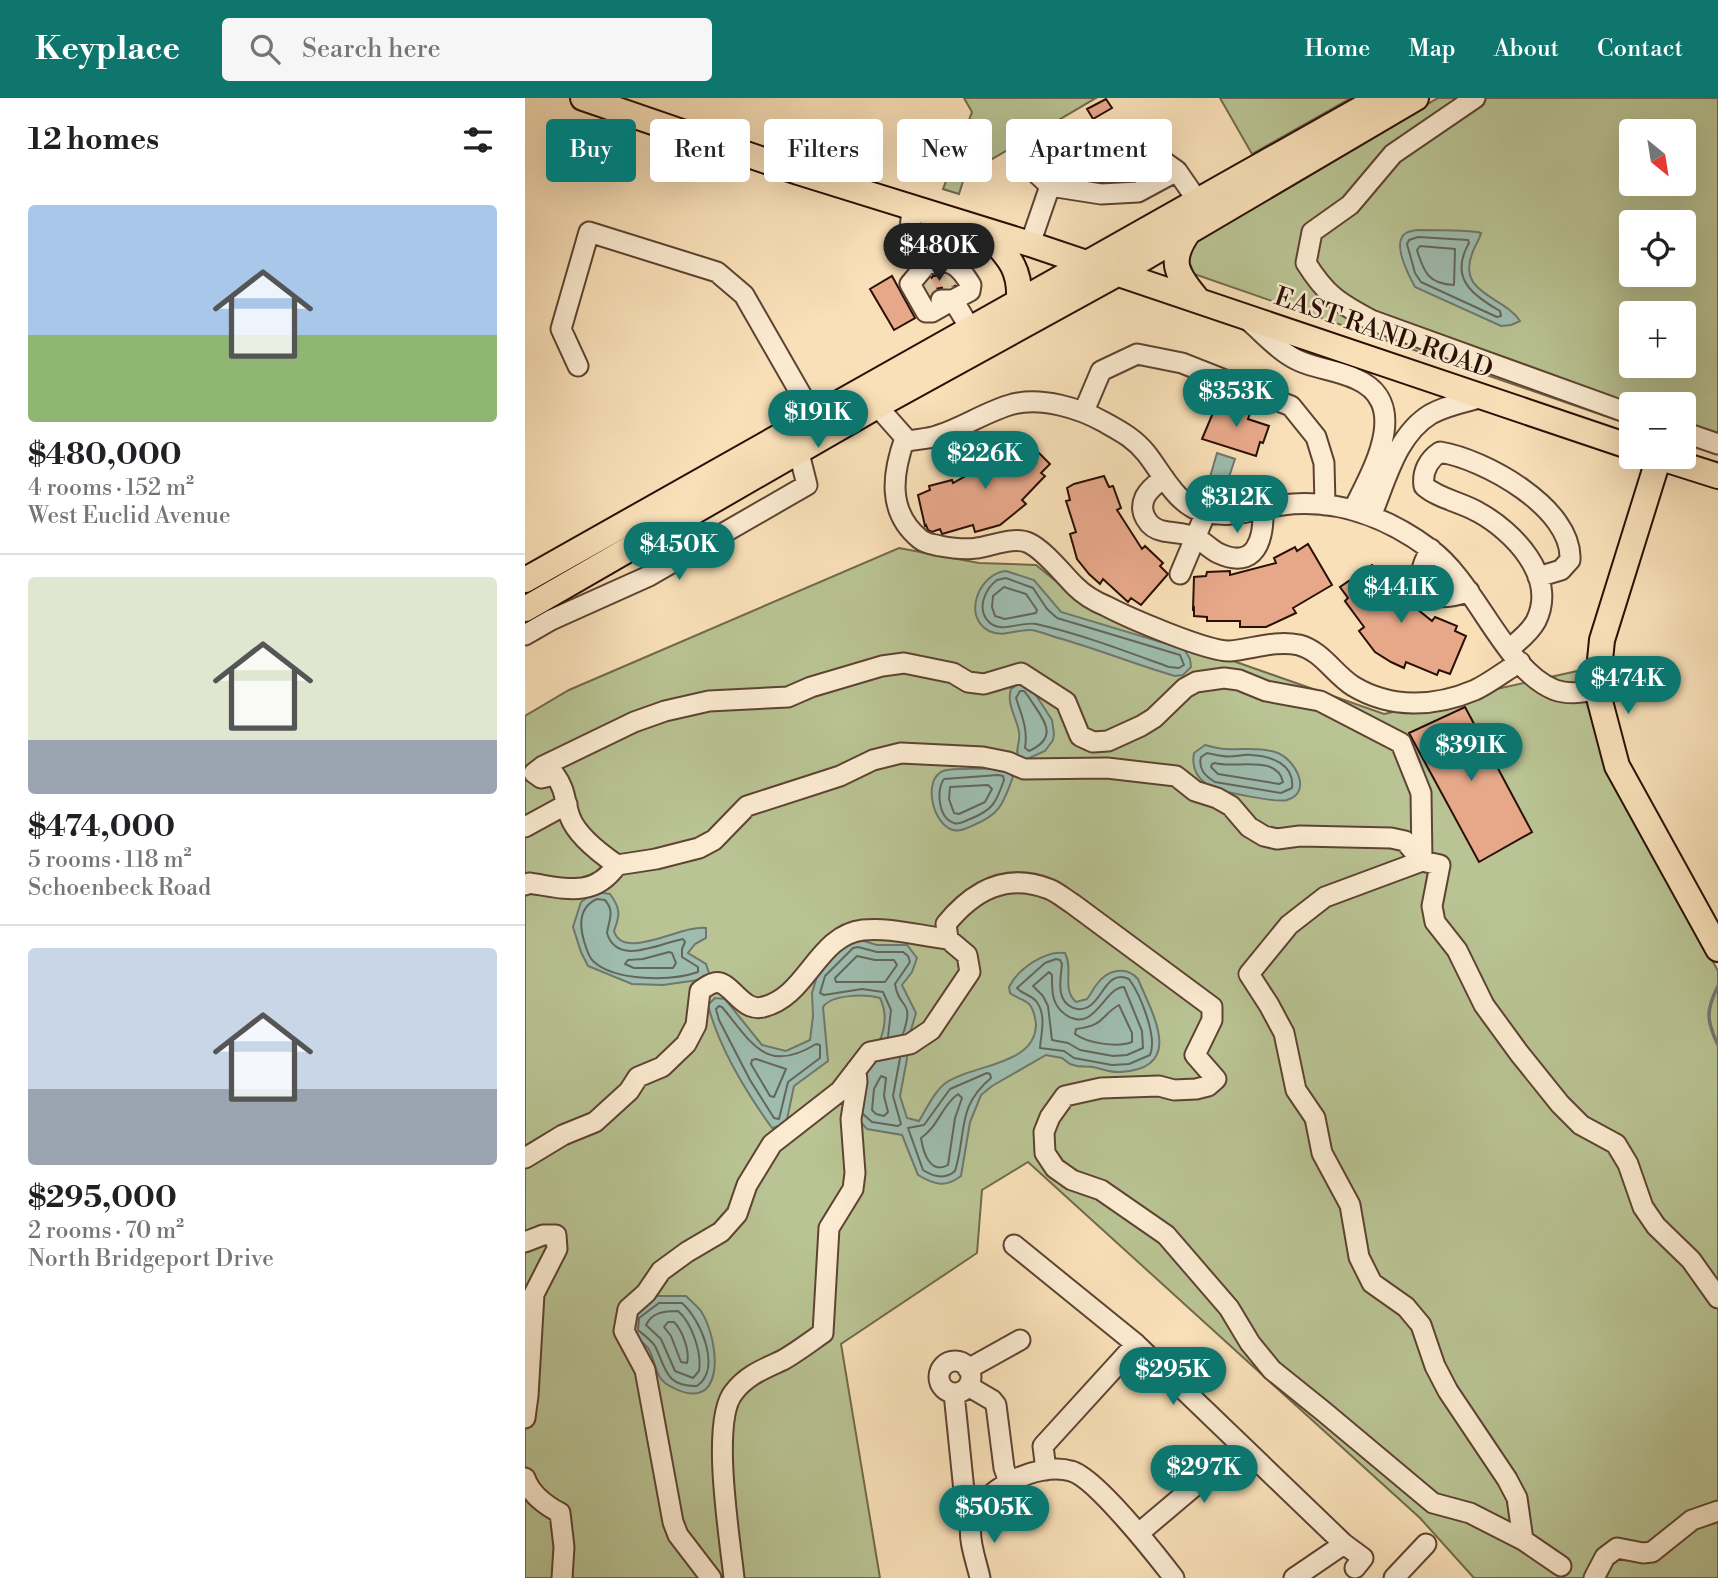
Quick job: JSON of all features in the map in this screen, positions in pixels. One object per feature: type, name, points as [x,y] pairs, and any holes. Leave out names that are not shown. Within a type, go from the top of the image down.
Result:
[{"type":"main road","name":"EAST RAND ROAD","points":[[583,98],[620,104],[798,172],[1030,244],[1619,443]]},
{"type":"main road","points":[[525,609],[791,443],[814,417],[1380,98]]},
{"type":"main road","points":[[525,580],[791,443],[877,406],[1117,274],[1416,98]]},
{"type":"main road","points":[[984,230],[1014,264],[1020,288],[1019,301]]},
{"type":"main road","points":[[1190,230],[1179,244],[1177,270],[1199,301]]},
{"type":"main road","points":[[1655,469],[1602,640],[1597,690],[1617,766],[1718,948]]},
{"type":"main road","points":[[1696,469],[1718,476]]},
{"type":"street","points":[[1475,98],[1393,154],[1350,205],[1312,232],[1306,263],[1320,286],[1340,303],[1371,320],[1619,410]]},
{"type":"street","points":[[1178,171],[1138,192],[1101,194],[1050,186],[1032,169],[1031,155],[1049,139],[1073,131],[1103,135],[1146,149],[1178,171],[1197,200]]},
{"type":"street","points":[[1030,244],[1050,186]]},
{"type":"street","points":[[912,208],[909,243],[931,273]]},
{"type":"street","points":[[578,366],[561,329],[589,232],[717,272],[744,295],[814,417]]},
{"type":"street","points":[[943,260],[960,268],[971,285],[970,291],[945,295],[932,312],[926,312],[910,284],[931,273],[943,260]]},
{"type":"street","points":[[945,295],[971,328]]},
{"type":"street","points":[[1243,315],[1291,357],[1358,379],[1374,392],[1381,403],[1385,436],[1362,513]]},
{"type":"street","points":[[1084,411],[1101,371],[1137,354],[1182,363],[1291,406],[1316,437],[1324,463],[1325,505]]},
{"type":"street","points":[[1362,513],[1405,439],[1415,427],[1447,407],[1483,397]]},
{"type":"street","points":[[877,406],[908,441],[937,436],[1014,404],[1052,403],[1084,411],[1136,440],[1181,499],[1206,512],[1231,516],[1283,505],[1325,505],[1362,513],[1413,536],[1438,554],[1469,591],[1515,655],[1539,682],[1558,691],[1577,693],[1597,690]]},
{"type":"street","points":[[1696,436],[1718,444]]},
{"type":"street","points":[[905,438],[897,462],[895,495],[905,525],[923,542],[974,549],[1008,542],[1028,542],[1059,568],[1077,588],[1105,606],[1203,645],[1229,651],[1264,644],[1300,645],[1324,659],[1352,685],[1384,700],[1417,704],[1443,702],[1477,689],[1515,655],[1536,620],[1542,595],[1538,577],[1522,548],[1511,536],[1474,510],[1424,486],[1424,473],[1433,457],[1440,452],[1474,461],[1515,483],[1556,522],[1570,553],[1570,560],[1561,570],[1538,577]]},
{"type":"street","points":[[525,635],[551,620],[649,576],[807,485],[791,443]]},
{"type":"street","points":[[1164,478],[1145,495],[1144,513],[1148,522],[1161,531],[1195,537],[1229,557],[1245,555],[1259,544],[1263,534],[1263,509]]},
{"type":"street","points":[[1180,574],[1206,512]]},
{"type":"street","points":[[1431,549],[1421,565],[1419,577],[1423,587],[1443,598],[1455,597],[1469,591]]},
{"type":"street","points":[[617,865],[581,833],[570,818],[564,787],[555,775],[541,778],[534,773],[635,722],[665,711],[709,701],[788,697],[883,666],[904,663],[953,673],[968,682],[983,684],[1021,673],[1066,702],[1080,736],[1093,742],[1108,741],[1141,726],[1154,718],[1185,688],[1196,682],[1224,678],[1239,680],[1266,691],[1320,701],[1401,743],[1421,793],[1422,861]]},
{"type":"street","points":[[525,885],[529,883],[577,891],[608,878],[617,865],[699,848],[714,840],[747,806],[901,753],[983,757],[1008,762],[1024,769],[1108,768],[1176,776],[1195,791],[1217,798],[1231,807],[1249,827],[1264,836],[1277,839],[1300,836],[1391,838],[1405,841],[1422,861]]},
{"type":"street","points":[[525,827],[567,804]]},
{"type":"street","points":[[1523,1540],[1517,1498],[1448,1391],[1435,1366],[1421,1325],[1406,1307],[1372,1283],[1359,1257],[1350,1205],[1322,1153],[1315,1118],[1296,1090],[1284,1033],[1249,974],[1289,925],[1325,897],[1422,861],[1440,865],[1432,906],[1435,922],[1457,950],[1485,1005],[1560,1104],[1581,1125],[1616,1144],[1629,1164],[1643,1208],[1656,1226],[1691,1261],[1718,1298]]},
{"type":"street","points":[[948,939],[946,924],[975,895],[996,884],[1024,884],[1049,889],[1212,1007],[1212,1020],[1195,1055],[1216,1079],[1208,1086],[1174,1090],[1159,1086],[1101,1088],[1065,1097],[1050,1116],[1044,1132],[1045,1153],[1055,1168],[1072,1180],[1101,1190],[1166,1234],[1229,1308],[1250,1343],[1272,1370],[1433,1503],[1469,1513],[1523,1540],[1561,1566]]},
{"type":"street","points":[[525,1158],[563,1135],[595,1122],[629,1091],[638,1077],[662,1067],[686,1044],[696,1025],[700,991],[715,982],[724,983],[747,1005],[760,1009],[790,993],[829,948],[843,936],[860,930],[881,930],[948,939],[967,955],[971,972],[931,1030],[910,1044],[870,1052],[839,1091],[772,1144],[747,1185],[737,1214],[722,1231],[661,1271],[646,1293],[628,1309],[624,1331],[645,1370],[673,1522],[678,1535],[711,1578]]},
{"type":"street","points":[[734,1578],[722,1460],[724,1419],[731,1394],[751,1375],[785,1359],[823,1333],[829,1228],[853,1189],[855,1173],[851,1119],[857,1082],[856,1070]]},
{"type":"street","points":[[525,1242],[543,1234],[556,1235],[557,1249],[534,1294],[529,1396],[525,1418]]},
{"type":"street","points":[[1014,1245],[1136,1344],[1344,1544],[1363,1558],[1355,1568]]},
{"type":"street","points":[[963,1383],[1020,1340]]},
{"type":"street","points":[[1046,1470],[1043,1446],[1136,1344]]},
{"type":"street","points":[[963,1383],[996,1405],[1004,1468],[1009,1482]]},
{"type":"street","points":[[963,1383],[964,1491],[978,1508]]},
{"type":"street","points":[[1139,1533],[1242,1446]]},
{"type":"street","points":[[980,1578],[970,1528],[978,1508],[993,1492],[1009,1482],[1046,1470],[1072,1471],[1089,1483],[1139,1533],[1174,1578]]},
{"type":"street","points":[[525,1478],[542,1503],[560,1513],[564,1547],[562,1578]]},
{"type":"street","points":[[1594,1578],[1605,1557],[1617,1548],[1652,1552],[1692,1520],[1718,1511]]},
{"type":"street","points":[[1294,1578],[1344,1544]]},
{"type":"street","points":[[1394,1578],[1426,1544]]},
{"type":"green space","points":[[964,98],[1096,98],[1060,119],[1006,119],[1006,151],[992,159],[992,119],[969,119],[972,112]]},
{"type":"green space","points":[[1220,98],[1351,98],[1252,154]]},
{"type":"green space","points":[[1438,98],[1718,98],[1718,453],[1696,446],[1696,392],[1619,392],[1619,421],[1194,274],[1187,257],[1190,243]]},
{"type":"green space","points":[[946,182],[963,182],[959,194],[943,189]]},
{"type":"green space","points":[[899,548],[979,563],[1036,565],[1094,612],[1384,714],[1591,668],[1640,829],[1718,971],[1718,1578],[1474,1578],[1420,1518],[1028,1162],[982,1190],[977,1253],[841,1344],[880,1578],[525,1578],[525,716],[569,690]]},
{"type":"water","points":[[1417,230],[1481,233],[1469,267],[1471,278],[1476,286],[1520,321],[1501,326],[1415,287],[1403,259],[1400,244],[1406,233]]},
{"type":"water","points":[[1217,453],[1235,459],[1227,483],[1210,477]]},
{"type":"water","points":[[1006,571],[1034,580],[1061,612],[1184,649],[1191,667],[1183,675],[1175,676],[1035,631],[1000,634],[989,631],[976,616],[977,596],[988,579]]},
{"type":"water","points":[[1020,683],[1034,692],[1052,720],[1054,734],[1045,751],[1025,760],[1019,759],[1018,756],[1019,732],[1010,700],[1011,689]]},
{"type":"water","points":[[1205,745],[1224,749],[1263,750],[1282,755],[1289,760],[1298,775],[1299,790],[1295,796],[1281,801],[1212,788],[1199,777],[1194,764],[1194,753]]},
{"type":"water","points":[[1005,769],[1013,777],[996,812],[963,829],[953,830],[946,826],[940,820],[933,802],[933,783],[937,776],[948,770]]},
{"type":"water","points":[[595,892],[610,894],[614,899],[618,912],[614,931],[620,940],[629,943],[641,943],[696,928],[706,928],[706,938],[695,944],[688,953],[706,964],[710,976],[663,985],[632,984],[588,966],[573,927],[581,902]]},
{"type":"water","points":[[857,939],[877,945],[907,945],[917,958],[912,972],[902,985],[916,1013],[906,1047],[907,1059],[900,1096],[907,1118],[919,1121],[935,1094],[947,1082],[1002,1062],[1026,1048],[1033,1038],[1036,1024],[1034,1013],[1027,1002],[1010,993],[1009,987],[1025,968],[1049,955],[1065,953],[1069,991],[1076,1002],[1087,999],[1101,979],[1111,973],[1128,972],[1138,979],[1156,1023],[1158,1050],[1153,1061],[1141,1068],[1121,1072],[1077,1066],[1062,1058],[1046,1055],[992,1086],[981,1095],[970,1122],[961,1176],[940,1184],[918,1175],[902,1135],[867,1129],[855,1116],[858,1088],[882,1033],[884,1010],[880,998],[841,997],[823,1007],[828,1061],[794,1086],[786,1124],[772,1128],[734,1069],[708,1005],[715,998],[725,999],[762,1045],[786,1051],[810,1040],[812,993],[818,973],[848,942]]},
{"type":"water","points":[[657,1296],[686,1296],[701,1311],[708,1325],[715,1357],[714,1373],[709,1385],[700,1392],[687,1393],[663,1382],[648,1348],[632,1334],[638,1308]]},
{"type":"building","points":[[1106,99],[1112,108],[1093,119],[1087,109]]},
{"type":"building","points":[[892,276],[915,318],[894,330],[870,289]]},
{"type":"building","points":[[933,276],[950,277],[955,285],[936,289],[930,295],[925,285]]},
{"type":"building","points":[[1234,399],[1253,405],[1248,419],[1269,426],[1256,456],[1202,439],[1215,408],[1229,413]]},
{"type":"building","points":[[1020,434],[1050,464],[1041,473],[1045,476],[1022,500],[1026,504],[1000,525],[975,532],[973,525],[942,534],[940,529],[932,532],[928,530],[918,495],[930,490],[929,486],[952,480],[953,483],[994,460],[991,457],[1008,440],[1011,443]]},
{"type":"building","points":[[1104,476],[1109,487],[1113,486],[1121,508],[1117,510],[1142,549],[1145,546],[1163,563],[1160,566],[1168,574],[1141,605],[1131,598],[1128,602],[1103,579],[1100,584],[1077,559],[1070,534],[1076,532],[1066,501],[1070,500],[1067,488]]},
{"type":"building","points":[[1308,544],[1332,585],[1293,608],[1296,613],[1266,627],[1240,627],[1240,621],[1207,621],[1207,617],[1194,616],[1194,577],[1206,576],[1207,572],[1230,571],[1230,575],[1276,563],[1274,558],[1295,547],[1297,551]]},
{"type":"building","points":[[1372,565],[1381,573],[1384,571],[1399,590],[1396,592],[1432,621],[1435,617],[1457,626],[1455,631],[1466,636],[1450,674],[1439,670],[1437,675],[1406,662],[1404,668],[1391,662],[1375,652],[1359,631],[1364,627],[1345,601],[1348,598],[1340,587]]},
{"type":"building","points":[[1465,707],[1532,832],[1479,862],[1409,733]]},
{"type":"waterway","points":[[1718,986],[1709,1015],[1711,1029],[1718,1045]]},
{"type":"tunnel","points":[[944,269],[954,288]]},
{"type":"tunnel","points":[[922,282],[932,300]]}]
